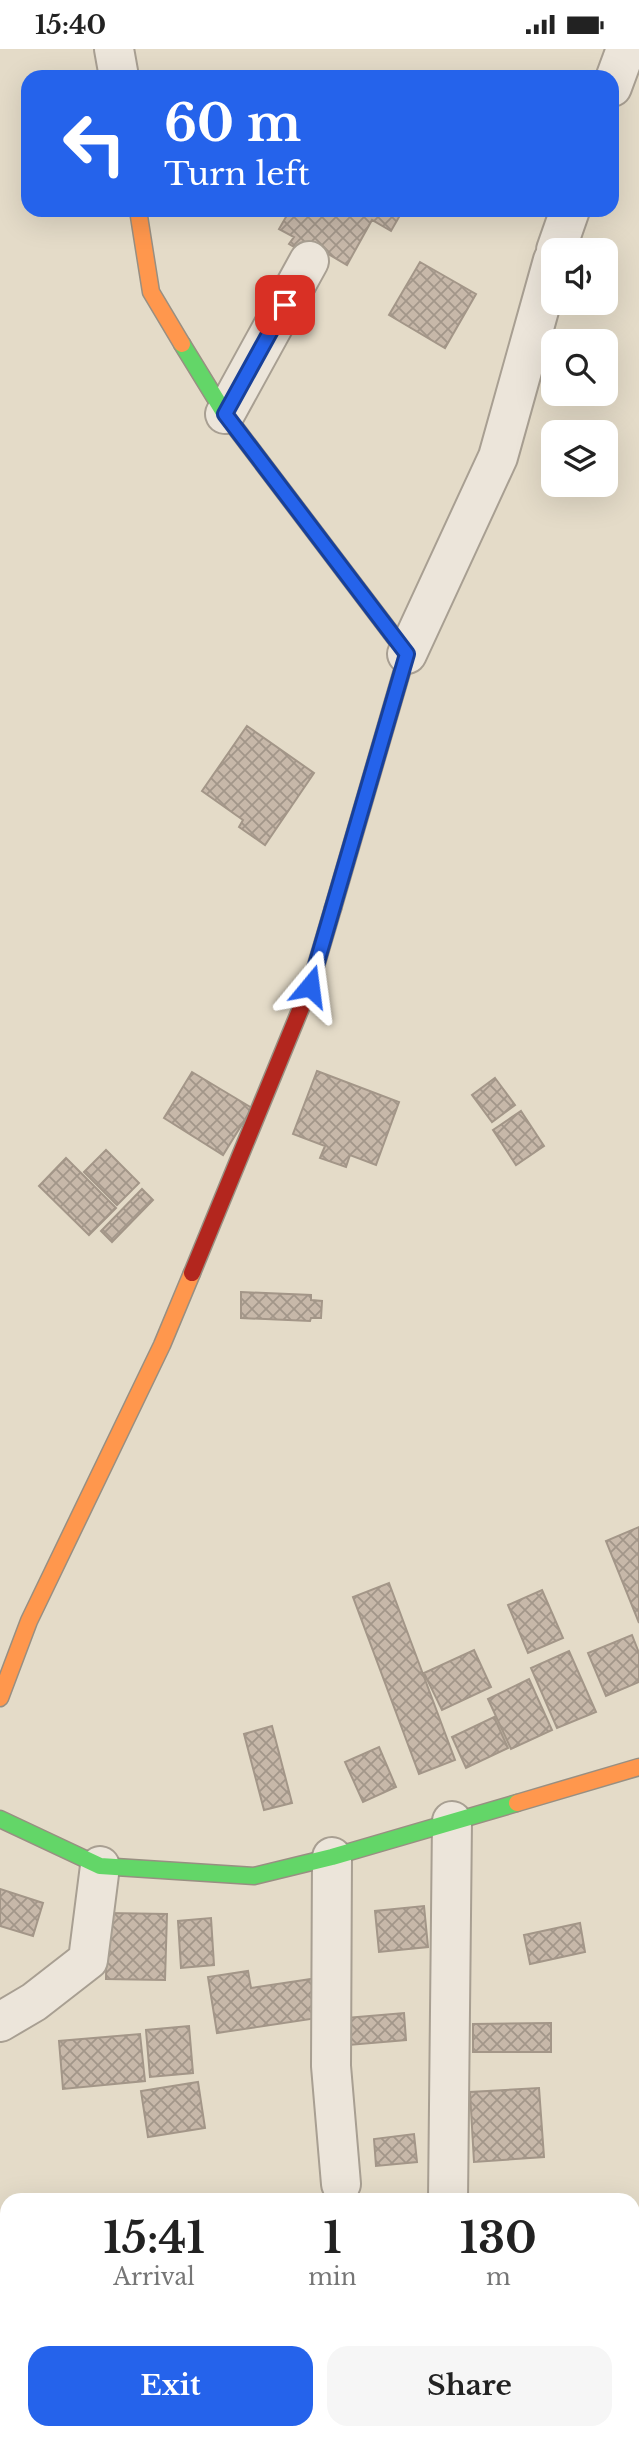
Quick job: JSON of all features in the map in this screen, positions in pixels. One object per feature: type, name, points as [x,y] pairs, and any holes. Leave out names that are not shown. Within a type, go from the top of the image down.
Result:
[{"type":"street","points":[[114,49],[117,70]]},
{"type":"street","points":[[618,70],[626,49]]},
{"type":"street","points":[[139,217],[150,292],[225,414],[407,654]]},
{"type":"street","points":[[560,238],[568,217]]},
{"type":"street","points":[[225,414],[309,261]]},
{"type":"street","points":[[0,1698],[29,1621],[162,1345],[310,986],[407,654],[498,457],[541,303]]},
{"type":"street","points":[[0,1819],[100,1866],[254,1876],[332,1857],[639,1767]]},
{"type":"street","points":[[448,2193],[452,1821]]},
{"type":"street","points":[[332,1857],[331,2066],[341,2184]]},
{"type":"street","points":[[0,2022],[34,2003],[88,1960],[100,1866]]},
{"type":"building","points":[[286,217],[399,217],[391,231],[372,220],[347,265],[318,248],[313,258],[289,244],[294,237],[279,229]]},
{"type":"building","points":[[420,262],[476,294],[445,348],[389,315]]},
{"type":"building","points":[[247,726],[314,773],[265,845],[239,827],[243,820],[202,791]]},
{"type":"building","points":[[317,1071],[399,1102],[376,1165],[350,1155],[346,1167],[320,1158],[325,1146],[293,1134]]},
{"type":"building","points":[[192,1072],[252,1108],[223,1155],[164,1118]]},
{"type":"building","points":[[495,1078],[515,1105],[492,1122],[472,1095]]},
{"type":"building","points":[[521,1111],[544,1146],[516,1165],[493,1130]]},
{"type":"building","points":[[106,1150],[139,1183],[117,1205],[84,1172]]},
{"type":"building","points":[[66,1158],[116,1208],[89,1235],[39,1186]]},
{"type":"building","points":[[142,1189],[153,1200],[112,1242],[101,1231]]},
{"type":"building","points":[[241,1292],[311,1295],[311,1300],[322,1301],[321,1318],[311,1318],[310,1321],[241,1318]]},
{"type":"building","points":[[639,1527],[639,1623],[606,1541]]},
{"type":"building","points":[[389,1583],[455,1760],[419,1774],[353,1597]]},
{"type":"building","points":[[542,1590],[563,1638],[528,1653],[508,1605]]},
{"type":"building","points":[[632,1635],[639,1653],[639,1682],[606,1696],[588,1653]]},
{"type":"building","points":[[474,1650],[491,1687],[442,1710],[424,1673]]},
{"type":"building","points":[[569,1651],[596,1712],[557,1728],[531,1668]]},
{"type":"building","points":[[529,1679],[552,1730],[511,1749],[488,1699]]},
{"type":"building","points":[[494,1717],[508,1748],[466,1768],[452,1737]]},
{"type":"building","points":[[272,1726],[292,1803],[264,1810],[244,1734]]},
{"type":"building","points":[[379,1747],[396,1787],[363,1802],[345,1762]]},
{"type":"building","points":[[0,1889],[43,1903],[33,1936],[0,1926]]},
{"type":"building","points":[[424,1906],[428,1947],[379,1952],[375,1911]]},
{"type":"building","points":[[107,1913],[167,1914],[165,1980],[106,1979]]},
{"type":"building","points":[[211,1918],[214,1965],[181,1968],[178,1921]]},
{"type":"building","points":[[580,1923],[585,1952],[530,1964],[524,1935]]},
{"type":"building","points":[[248,1971],[251,1988],[318,1978],[324,2017],[217,2033],[208,1977]]},
{"type":"building","points":[[404,2013],[406,2040],[337,2046],[335,2019]]},
{"type":"building","points":[[551,2023],[551,2052],[473,2052],[473,2024]]},
{"type":"building","points":[[189,2026],[193,2073],[150,2077],[146,2030]]},
{"type":"building","points":[[140,2034],[145,2081],[63,2089],[59,2041]]},
{"type":"building","points":[[198,2082],[205,2128],[148,2137],[141,2091]]},
{"type":"building","points":[[539,2088],[544,2157],[474,2162],[470,2092]]},
{"type":"building","points":[[414,2134],[417,2162],[376,2166],[374,2139]]},
{"type":"traffic: fast","points":[[182,344],[225,414],[407,654],[333,908]]},
{"type":"traffic: fast","points":[[0,1819],[100,1866],[254,1876],[332,1857],[517,1803]]},
{"type":"traffic: slow","points":[[139,217],[151,292],[182,344]]},
{"type":"traffic: slow","points":[[0,1698],[29,1621],[162,1345],[192,1273]]},
{"type":"traffic: slow","points":[[517,1803],[639,1767]]},
{"type":"traffic: jam","points":[[192,1273],[310,986],[333,908]]},
{"type":"route","points":[[285,305],[225,414],[407,654],[310,986]]}]
